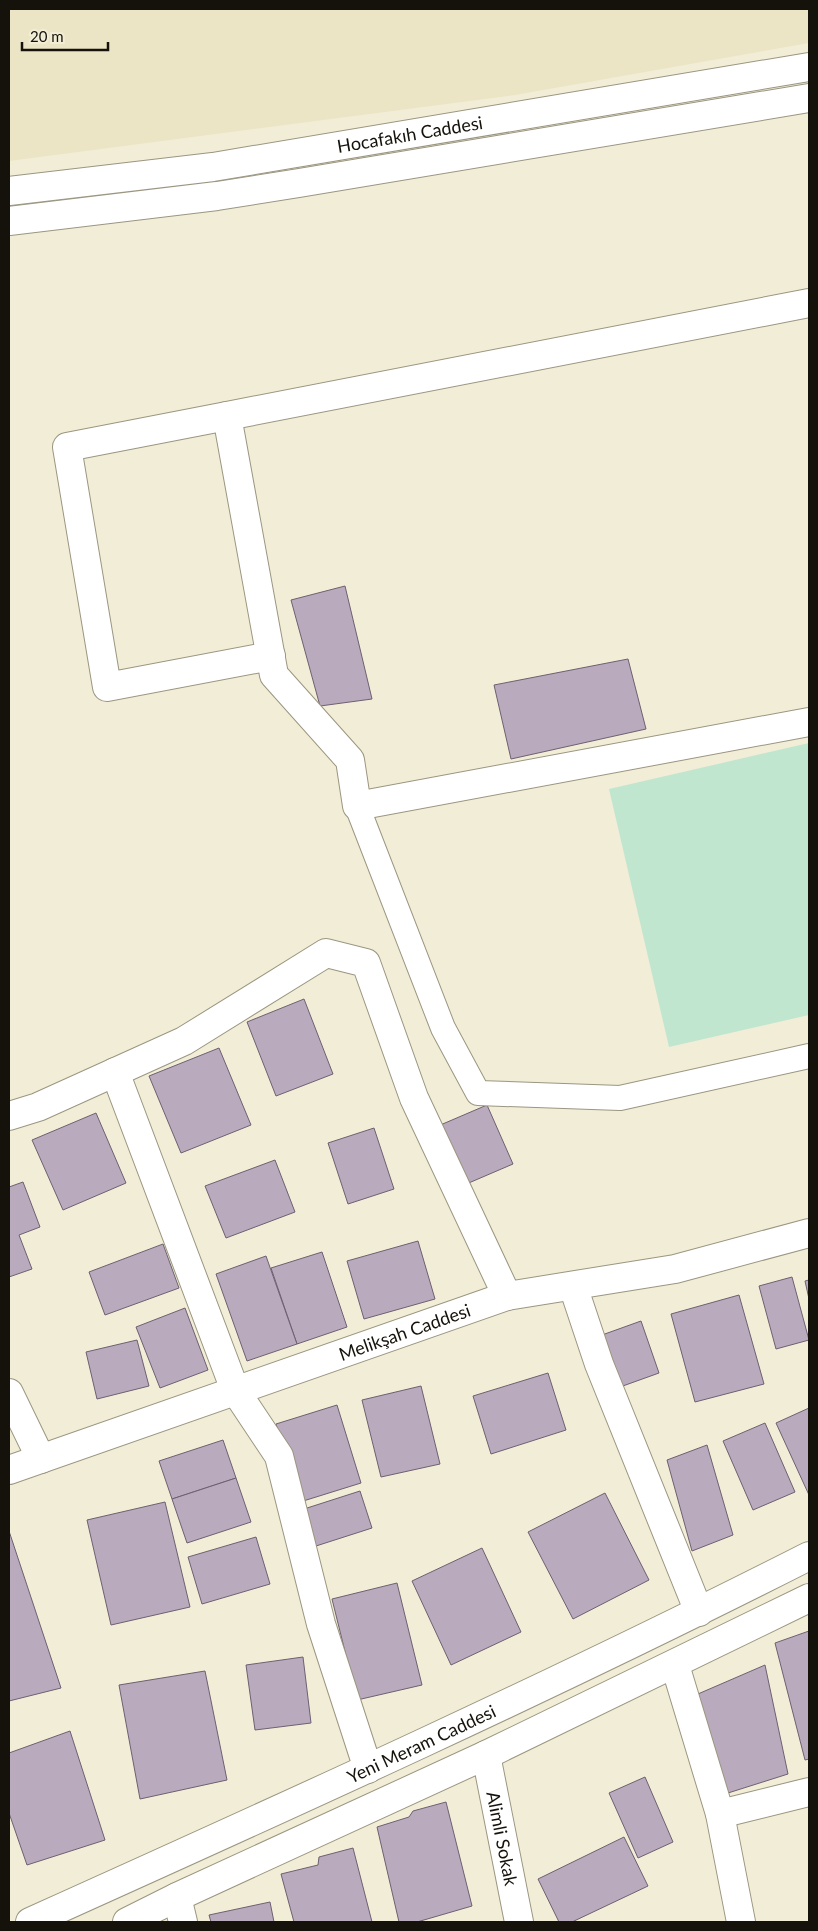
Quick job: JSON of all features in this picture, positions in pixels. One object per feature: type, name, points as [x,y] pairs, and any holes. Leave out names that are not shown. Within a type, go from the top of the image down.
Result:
[{"type":"street","name":"Hocafakıh Caddesi","points":[[9,191],[213,167],[809,67]]},
{"type":"street","name":"Hocafakıh Caddesi","points":[[9,222],[217,196],[809,98]]},
{"type":"street","points":[[271,656],[106,687],[67,446],[809,303]]},
{"type":"street","points":[[227,416],[274,675],[350,760],[357,806],[443,1028],[478,1093],[620,1098],[809,1056]]},
{"type":"street","points":[[357,806],[809,722]]},
{"type":"street","points":[[9,1116],[38,1106],[184,1041],[326,953],[366,963],[414,1098],[507,1296]]},
{"type":"street","points":[[115,1072],[235,1390],[279,1456],[320,1624],[368,1769]]},
{"type":"street","name":"Melikşah Caddesi","points":[[9,1470],[507,1296],[675,1269],[809,1233]]},
{"type":"street","points":[[573,1286],[599,1364],[699,1612]]},
{"type":"street","points":[[9,1393],[41,1459]]},
{"type":"street","name":"Yeni Meram Caddesi","points":[[30,1922],[368,1769],[699,1612],[809,1556]]},
{"type":"street","points":[[127,1922],[180,1909],[486,1755],[809,1598]]},
{"type":"street","points":[[675,1664],[720,1814],[741,1922]]},
{"type":"street","name":"Alimli Sokak","points":[[486,1755],[519,1922]]},
{"type":"street","points":[[720,1814],[809,1792]]},
{"type":"shaded area","points":[[9,9],[809,9],[809,43],[515,95],[9,161]]},
{"type":"green space","points":[[809,743],[809,1015],[669,1047],[609,789]]},
{"type":"building","points":[[345,586],[372,699],[320,706],[291,600]]},
{"type":"building","points":[[628,659],[646,729],[511,759],[494,685]]},
{"type":"building","points":[[304,999],[333,1074],[276,1096],[247,1022]]},
{"type":"building","points":[[219,1048],[251,1125],[181,1153],[149,1076]]},
{"type":"building","points":[[487,1105],[513,1164],[464,1185],[438,1126]]},
{"type":"building","points":[[96,1113],[126,1183],[63,1210],[32,1140]]},
{"type":"building","points":[[374,1128],[394,1189],[348,1204],[328,1143]]},
{"type":"building","points":[[275,1160],[295,1212],[226,1238],[205,1186]]},
{"type":"building","points":[[23,1182],[40,1227],[19,1235],[32,1269],[9,1277],[9,1187]]},
{"type":"building","points":[[418,1241],[435,1299],[364,1319],[347,1261]]},
{"type":"building","points":[[163,1244],[179,1288],[105,1315],[89,1272]]},
{"type":"building","points":[[322,1252],[347,1327],[297,1344],[271,1268]]},
{"type":"building","points":[[266,1256],[297,1344],[247,1361],[216,1274]]},
{"type":"building","points":[[792,1277],[809,1340],[776,1349],[759,1286]]},
{"type":"building","points":[[809,1280],[809,1299],[805,1281]]},
{"type":"building","points":[[739,1295],[764,1384],[695,1402],[671,1314]]},
{"type":"building","points":[[185,1308],[208,1370],[160,1388],[136,1327]]},
{"type":"building","points":[[641,1321],[659,1373],[620,1387],[602,1335]]},
{"type":"building","points":[[137,1340],[149,1386],[97,1399],[86,1352]]},
{"type":"building","points":[[548,1373],[566,1430],[491,1454],[473,1396]]},
{"type":"building","points":[[421,1386],[440,1464],[381,1477],[362,1400]]},
{"type":"building","points":[[337,1405],[361,1483],[300,1502],[276,1424]]},
{"type":"building","points":[[809,1408],[809,1495],[776,1423]]},
{"type":"building","points":[[765,1423],[795,1492],[753,1510],[723,1441]]},
{"type":"building","points":[[223,1440],[236,1478],[172,1499],[159,1461]]},
{"type":"building","points":[[707,1445],[733,1535],[692,1551],[667,1460]]},
{"type":"building","points":[[236,1478],[251,1522],[187,1543],[172,1499]]},
{"type":"building","points":[[360,1491],[372,1528],[316,1546],[304,1509]]},
{"type":"building","points":[[605,1493],[649,1580],[573,1619],[528,1532]]},
{"type":"building","points":[[165,1502],[190,1607],[111,1625],[87,1520]]},
{"type":"building","points":[[9,1531],[61,1688],[9,1701]]},
{"type":"building","points":[[256,1537],[270,1584],[202,1604],[188,1557]]},
{"type":"building","points":[[482,1548],[521,1632],[451,1665],[412,1581]]},
{"type":"building","points":[[397,1583],[422,1685],[357,1700],[332,1599]]},
{"type":"building","points":[[809,1631],[809,1759],[805,1760],[775,1643]]},
{"type":"building","points":[[303,1657],[311,1723],[255,1730],[246,1665]]},
{"type":"building","points":[[765,1665],[788,1774],[728,1793],[691,1697]]},
{"type":"building","points":[[205,1671],[227,1780],[140,1799],[119,1685]]},
{"type":"building","points":[[70,1731],[105,1840],[27,1865],[9,1813],[9,1753]]},
{"type":"building","points":[[645,1777],[673,1842],[638,1858],[609,1793]]},
{"type":"building","points":[[446,1802],[472,1906],[417,1922],[399,1922],[377,1827],[409,1817],[413,1811]]},
{"type":"building","points":[[624,1837],[648,1886],[572,1922],[559,1922],[538,1879]]},
{"type":"building","points":[[353,1848],[372,1922],[294,1922],[281,1874],[318,1865],[319,1857]]},
{"type":"building","points":[[270,1902],[274,1922],[211,1922],[209,1915]]}]
